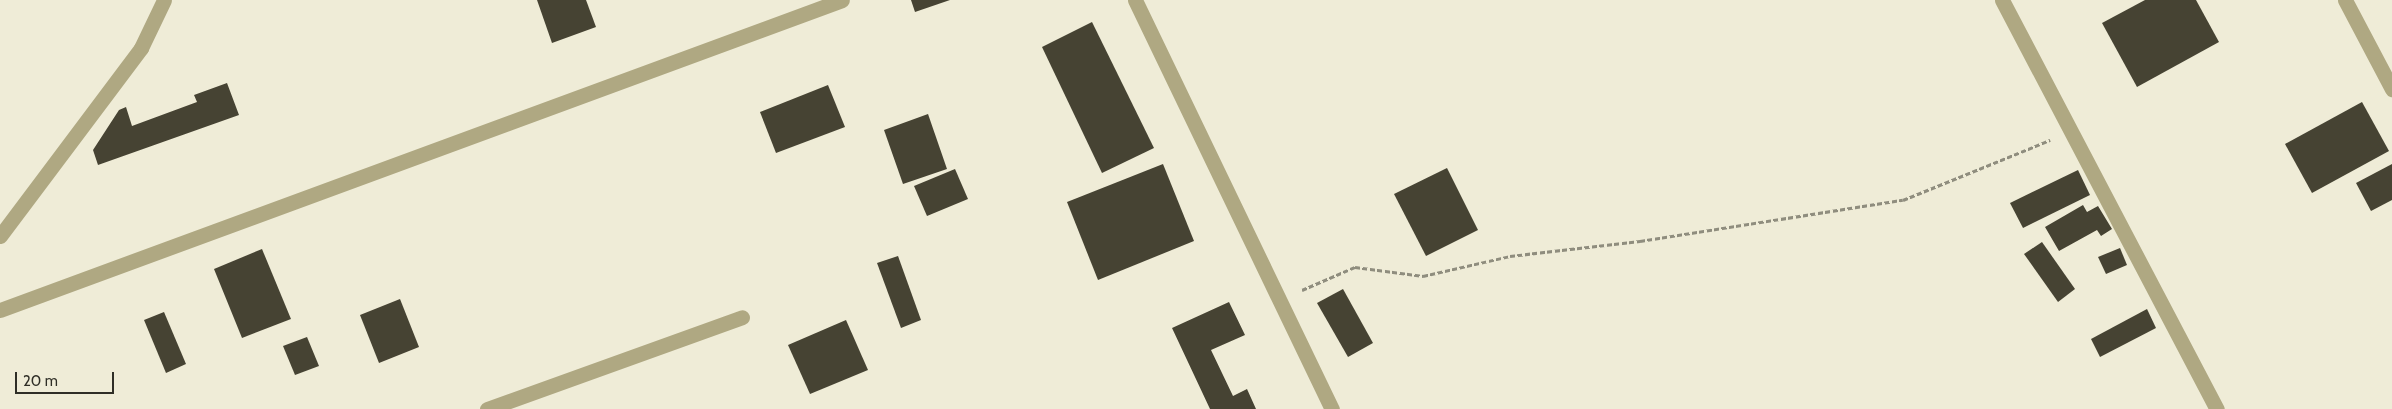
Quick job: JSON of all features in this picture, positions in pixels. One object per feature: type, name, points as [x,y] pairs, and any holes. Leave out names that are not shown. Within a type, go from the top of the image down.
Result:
[{"type":"street","points":[[0,236],[141,48],[164,0]]},
{"type":"street","points":[[0,310],[842,0]]},
{"type":"street","points":[[1135,0],[1332,409]]},
{"type":"street","points":[[2002,0],[2217,409]]},
{"type":"street","points":[[2345,0],[2392,89]]},
{"type":"street","points":[[487,409],[742,317]]},
{"type":"path","points":[[1280,300],[1355,267],[1423,276],[1510,256],[1640,241],[1903,200],[2071,132]]},
{"type":"building","points":[[537,0],[586,0],[596,27],[552,43]]},
{"type":"building","points":[[911,0],[950,0],[915,12]]},
{"type":"building","points":[[2145,0],[2196,0],[2219,42],[2137,87],[2102,23]]},
{"type":"building","points":[[1092,22],[1154,148],[1102,173],[1042,47]]},
{"type":"building","points":[[227,83],[239,115],[98,165],[93,150],[119,110],[126,107],[132,126],[197,102],[194,95]]},
{"type":"building","points":[[828,85],[845,127],[776,153],[760,112]]},
{"type":"building","points":[[2362,102],[2389,151],[2312,193],[2285,144]]},
{"type":"building","points":[[928,114],[947,169],[903,184],[884,130]]},
{"type":"building","points":[[1163,164],[1194,241],[1098,280],[1067,202]]},
{"type":"building","points":[[2392,164],[2392,200],[2371,211],[2356,183]]},
{"type":"building","points":[[1447,168],[1478,230],[1426,256],[1394,194]]},
{"type":"building","points":[[955,169],[968,199],[927,216],[914,186]]},
{"type":"building","points":[[2078,170],[2090,195],[2023,228],[2010,203]]},
{"type":"building","points":[[2083,205],[2087,212],[2098,206],[2112,229],[2101,236],[2097,230],[2059,251],[2045,227]]},
{"type":"building","points":[[2042,242],[2075,289],[2058,302],[2024,254]]},
{"type":"building","points":[[2120,248],[2127,265],[2106,274],[2098,257]]},
{"type":"building","points":[[262,249],[291,319],[242,338],[214,269]]},
{"type":"building","points":[[898,256],[921,320],[901,328],[877,263]]},
{"type":"building","points":[[1343,289],[1373,343],[1348,357],[1317,303]]},
{"type":"building","points":[[400,299],[419,347],[379,363],[360,315]]},
{"type":"building","points":[[1229,302],[1245,335],[1211,350],[1233,396],[1247,389],[1256,409],[1210,409],[1172,328]]},
{"type":"building","points":[[2147,309],[2156,328],[2100,357],[2091,339]]},
{"type":"building","points":[[164,312],[186,364],[166,373],[144,320]]},
{"type":"building","points":[[846,320],[868,370],[810,394],[788,345]]},
{"type":"building","points":[[307,337],[319,366],[295,375],[283,346]]}]
